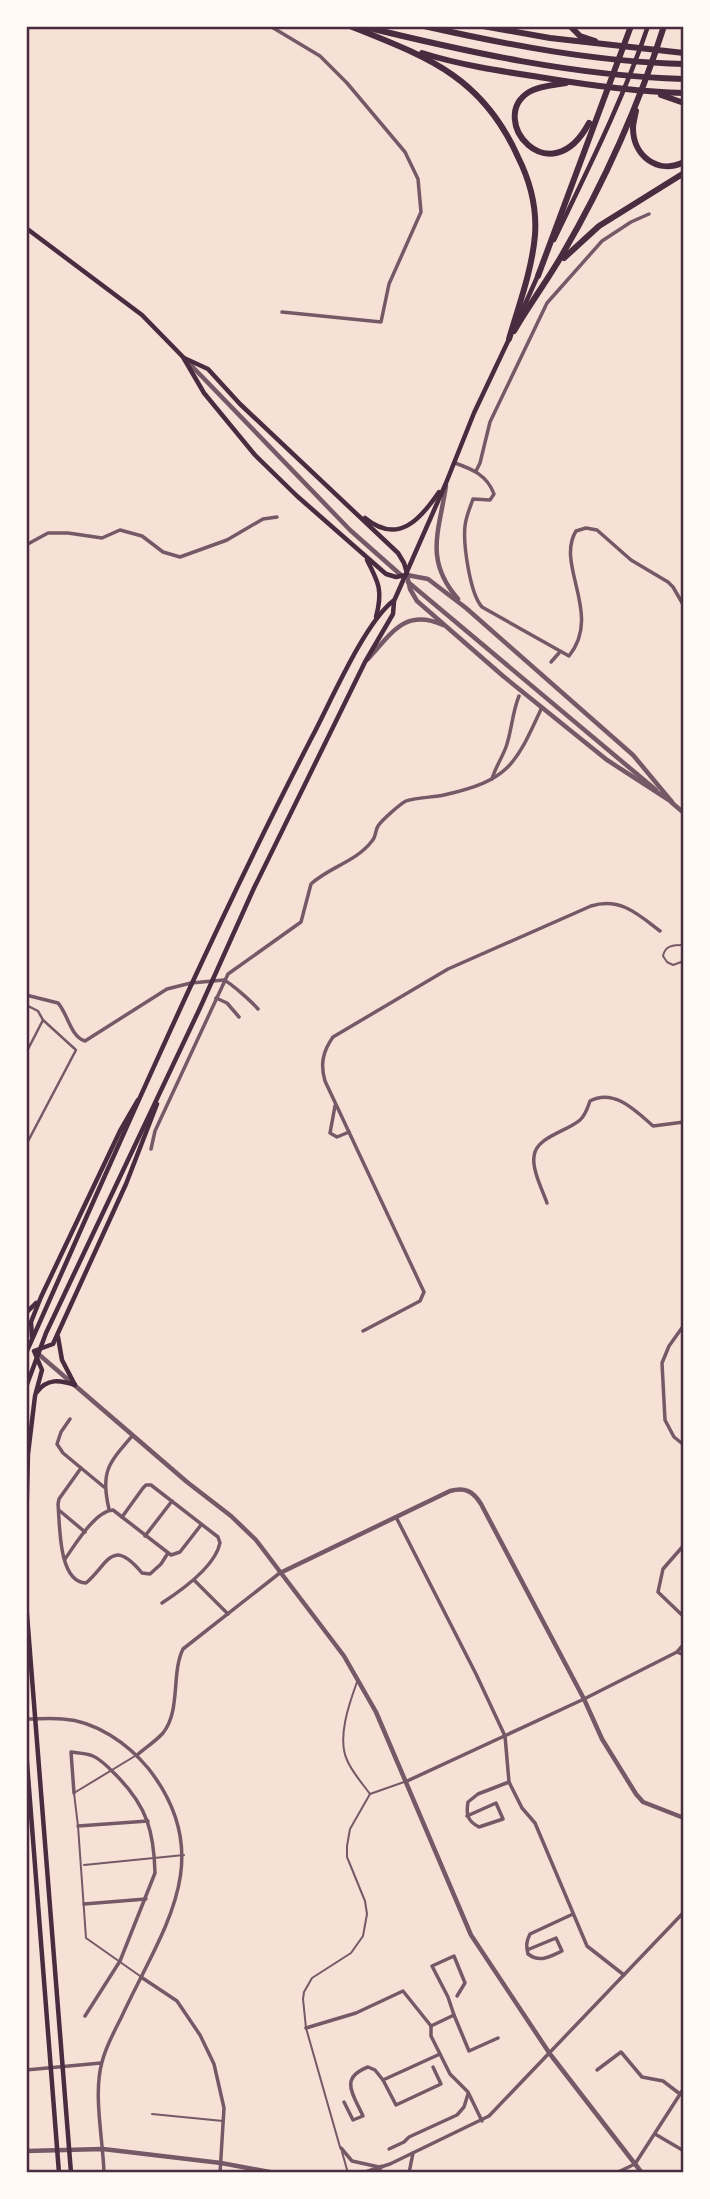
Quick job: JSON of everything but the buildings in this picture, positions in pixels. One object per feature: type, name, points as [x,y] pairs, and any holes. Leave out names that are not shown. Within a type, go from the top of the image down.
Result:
[{"type":"highway","points":[[350,26],[440,58],[596,87],[684,93]]},
{"type":"highway","points":[[362,26],[455,49],[601,73],[684,79]]},
{"type":"highway","points":[[424,26],[522,46],[606,58],[684,64]]},
{"type":"highway","points":[[483,26],[550,38],[682,53]]},
{"type":"highway","points":[[570,26],[580,36],[611,45]]},
{"type":"highway","points":[[509,339],[573,235],[638,102],[664,26]]},
{"type":"highway","points":[[538,276],[629,29]]},
{"type":"highway","points":[[391,42],[447,70],[475,93],[494,113],[505,130],[524,169],[535,211],[535,234],[530,267],[509,339]]},
{"type":"highway","points":[[570,83],[528,93],[518,106],[515,119],[517,131],[529,148],[538,153],[550,154],[570,148],[585,131],[600,103]]},
{"type":"highway","points":[[653,92],[684,103]]},
{"type":"highway","points":[[638,102],[633,128],[639,151],[644,158],[663,167],[684,162]]},
{"type":"highway","points":[[537,293],[570,251],[598,226],[684,173]]},
{"type":"main road","points":[[26,1387],[46,1333],[254,888],[365,662],[393,614],[394,601],[474,413],[612,120],[633,72],[648,26]]},
{"type":"main road","points":[[26,228],[142,315],[183,357],[204,393],[255,455],[297,496],[386,574],[406,577]]},
{"type":"main road","points":[[183,357],[208,369],[240,404],[398,553],[404,563],[406,577]]},
{"type":"main road","points":[[341,498],[374,525],[392,530],[413,523],[421,517],[446,483]]},
{"type":"main road","points":[[365,556],[380,590],[381,599],[374,623]]},
{"type":"main road","points":[[26,1352],[185,1000],[281,797],[353,659],[383,609],[394,601]]},
{"type":"main road","points":[[26,1532],[28,1454],[35,1396],[42,1370],[34,1351],[31,1322],[120,1131],[151,1077]]},
{"type":"main road","points":[[26,1352],[53,1344],[126,1184],[164,1083]]},
{"type":"main road","points":[[26,1313],[41,1297]]},
{"type":"main road","points":[[59,1331],[62,1360],[75,1385]]},
{"type":"main road","points":[[35,1396],[42,1386],[52,1381],[75,1385]]},
{"type":"main road","points":[[26,1602],[71,2171]]},
{"type":"main road","points":[[26,1750],[59,2171]]},
{"type":"street","points":[[270,26],[320,56],[347,83],[405,152],[418,179],[421,212],[389,284],[381,322],[282,312]]},
{"type":"street","points":[[476,471],[490,422],[547,303],[602,241],[649,214]]},
{"type":"street","points":[[183,357],[350,530],[684,813]]},
{"type":"street","points":[[454,462],[476,471],[489,484],[494,494],[490,500],[473,499],[465,522],[464,538],[477,601],[482,607],[569,656],[578,645],[581,634],[581,599],[570,548],[574,534],[581,529],[597,530],[631,560],[668,582],[684,606]]},
{"type":"street","points":[[446,483],[436,556],[442,578],[466,608]]},
{"type":"street","points":[[26,545],[48,533],[102,538],[120,530],[142,536],[163,552],[180,557],[227,540],[263,519],[277,517]]},
{"type":"street","points":[[406,577],[428,579],[466,608],[633,755],[672,802]]},
{"type":"street","points":[[406,577],[417,601],[447,627],[607,760],[672,802]]},
{"type":"street","points":[[365,662],[408,620],[432,620],[447,627]]},
{"type":"street","points":[[551,662],[559,652]]},
{"type":"street","points":[[492,779],[506,747],[513,710],[519,696]]},
{"type":"street","points":[[152,1149],[155,1131],[224,981],[233,970],[296,927],[304,914],[310,884],[346,864],[372,842],[383,820],[407,801],[470,789],[502,775],[525,744],[542,707]]},
{"type":"street","points":[[363,1331],[420,1301],[425,1295],[325,1081],[322,1065],[325,1050],[333,1037],[442,972],[601,903],[611,902],[626,907],[660,931]]},
{"type":"street","points":[[26,995],[58,1003],[74,1033],[85,1041],[167,989],[191,983],[230,983],[258,1009]]},
{"type":"street","points":[[216,998],[227,1003],[239,1017]]},
{"type":"street","points":[[26,1005],[38,1011],[43,1020],[76,1050],[26,1145]]},
{"type":"street","points":[[26,1053],[43,1020]]},
{"type":"street","points":[[547,1203],[533,1157],[544,1141],[583,1119],[590,1101],[600,1096],[613,1098],[632,1108],[653,1126],[684,1122]]},
{"type":"street","points":[[336,1104],[330,1133],[337,1137],[349,1132]]},
{"type":"street","points":[[684,1325],[669,1346],[662,1363],[665,1420],[674,1437],[684,1446]]},
{"type":"street","points":[[26,1343],[187,1482],[231,1516],[256,1540],[282,1572],[359,1679],[376,1712],[471,1935],[550,2054],[642,2173]]},
{"type":"street","points":[[70,1419],[57,1444],[63,1453],[104,1487]]},
{"type":"street","points":[[133,1435],[110,1462],[104,1487],[109,1509],[168,1553],[180,1552],[201,1525]]},
{"type":"street","points":[[81,1468],[59,1499],[58,1509],[65,1559],[71,1576],[82,1583],[90,1580],[106,1559],[119,1556],[127,1558],[142,1573],[150,1574],[168,1553]]},
{"type":"street","points":[[122,1517],[146,1485],[151,1485],[218,1537],[220,1546],[194,1580],[162,1603]]},
{"type":"street","points":[[137,1755],[164,1732],[176,1699],[177,1660],[183,1649],[282,1572],[450,1491],[461,1489],[475,1495],[584,1699],[602,1739],[639,1799],[684,1818]]},
{"type":"street","points":[[145,1536],[172,1501]]},
{"type":"street","points":[[58,1509],[85,1532]]},
{"type":"street","points":[[65,1559],[99,1516],[109,1509]]},
{"type":"street","points":[[396,1517],[505,1736],[509,1782],[522,1808],[535,1823],[587,1946],[624,1975]]},
{"type":"street","points":[[684,1545],[663,1569],[658,1592],[684,1617]]},
{"type":"street","points":[[194,1580],[228,1614]]},
{"type":"street","points":[[405,1782],[584,1699],[677,1652],[684,1644]]},
{"type":"street","points":[[677,1652],[684,1655]]},
{"type":"street","points":[[26,1719],[65,1719],[86,1724],[111,1736],[137,1755],[158,1781],[173,1809],[180,1830],[184,1855],[180,1880],[169,1915],[101,2063],[99,2095],[104,2173]]},
{"type":"street","points":[[74,1793],[71,1752],[93,1756],[112,1770],[132,1791],[148,1821],[155,1857],[155,1873],[120,1961],[85,2016]]},
{"type":"street","points":[[467,1816],[496,1803],[503,1819],[479,1828],[471,1824],[467,1816],[468,1802],[478,1794],[509,1782]]},
{"type":"street","points":[[78,1826],[148,1821]]},
{"type":"street","points":[[83,1904],[146,1899]]},
{"type":"street","points":[[362,2173],[381,2167],[489,2116],[684,1913]]},
{"type":"street","points":[[527,1950],[556,1938],[562,1951],[540,1960],[533,1958],[527,1950],[527,1940],[530,1934],[573,1914]]},
{"type":"street","points":[[457,1996],[465,1983],[454,1956],[432,1966],[469,2051],[498,2038]]},
{"type":"street","points":[[141,1977],[177,2001],[200,2035],[218,2078],[224,2108],[220,2173]]},
{"type":"street","points":[[306,2028],[356,2013],[403,1991],[431,2026],[431,2036],[450,2074],[468,2092],[482,2121]]},
{"type":"street","points":[[431,2026],[454,2015]]},
{"type":"street","points":[[597,2070],[621,2052],[642,2077],[663,2081],[682,2092],[635,2164],[616,2173]]},
{"type":"street","points":[[383,2080],[440,2054]]},
{"type":"street","points":[[26,2070],[101,2063]]},
{"type":"street","points":[[344,2102],[353,2120],[363,2116],[349,2086],[357,2071],[368,2067],[375,2070],[396,2105],[441,2084],[433,2067]]},
{"type":"street","points":[[389,2149],[457,2115],[464,2107],[468,2092]]},
{"type":"street","points":[[655,2134],[684,2151]]},
{"type":"street","points":[[341,2148],[352,2161],[381,2167]]},
{"type":"street","points":[[26,2151],[103,2149],[221,2163],[275,2173]]},
{"type":"street","points":[[409,2173],[412,2153]]},
{"type":"street","points":[[374,2173],[381,2167]]},
{"type":"lane","points":[[684,945],[670,946],[663,956],[673,965],[684,961]]},
{"type":"lane","points":[[359,1679],[352,1695],[344,1733],[344,1753],[370,1794]]},
{"type":"lane","points":[[137,1755],[74,1793],[86,1938],[141,1977]]},
{"type":"lane","points":[[348,2173],[306,2028],[303,1999],[307,1985],[321,1971],[351,1953],[366,1927],[365,1901],[350,1864],[347,1846],[350,1829],[370,1794],[405,1782]]},
{"type":"lane","points":[[81,1865],[184,1855]]},
{"type":"lane","points":[[152,2114],[224,2121]]},
{"type":"lane","points":[[26,2165],[27,2173]]}]
